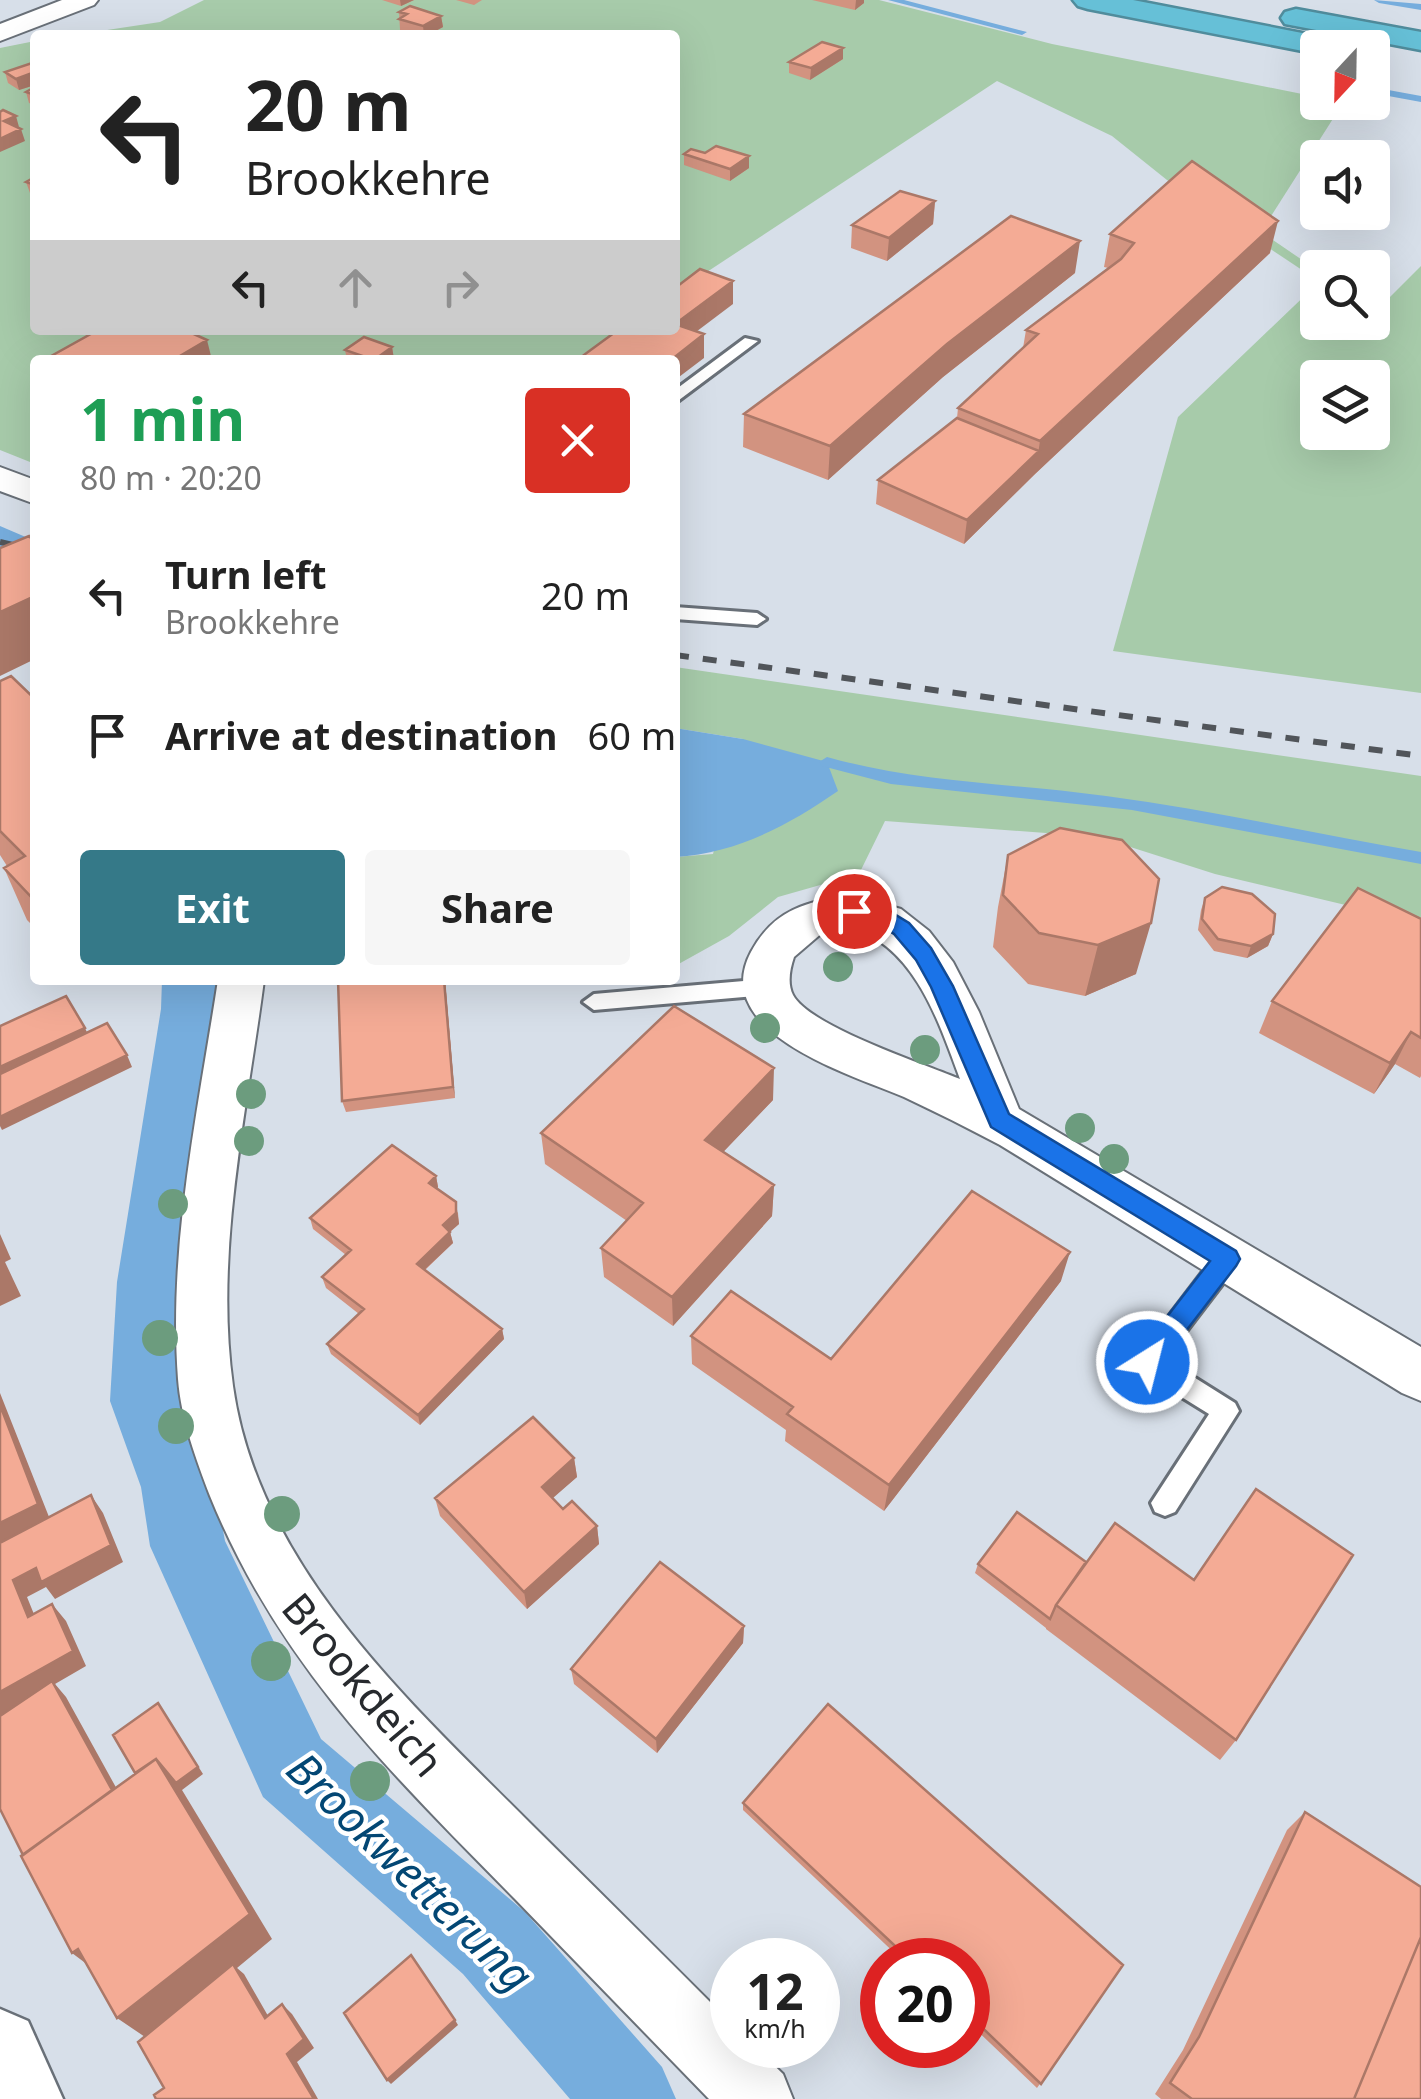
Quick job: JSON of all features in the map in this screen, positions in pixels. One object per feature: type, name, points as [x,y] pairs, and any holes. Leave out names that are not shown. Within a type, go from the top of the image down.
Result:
[{"type":"highway","points":[[1088,0],[1300,41]]},
{"type":"highway","points":[[1201,0],[1421,41]]},
{"type":"highway","points":[[1390,58],[1421,64]]},
{"type":"main road","points":[[0,2049],[23,2099]]},
{"type":"street","points":[[0,34],[85,0]]},
{"type":"street","points":[[0,478],[30,491]]},
{"type":"street","points":[[1000,1121],[942,986],[924,954],[902,928],[878,915],[854,911],[823,914],[800,923],[778,940],[768,958],[766,987],[780,1013],[813,1037],[1000,1121],[1421,1376]]},
{"type":"street","name":"Brookdeich","points":[[240,985],[208,1206],[202,1275],[205,1382],[222,1452],[243,1514],[274,1576],[321,1645],[389,1725],[758,2099]]},
{"type":"lane","points":[[680,394],[750,341]]},
{"type":"lane","points":[[680,613],[757,619]]},
{"type":"lane","points":[[594,1002],[766,987]]},
{"type":"lane","points":[[1166,1503],[1226,1411],[1147,1362],[1227,1259]]},
{"type":"green space","points":[[204,0],[879,0],[1052,44],[1300,94],[1300,120],[1332,120],[1319,140],[1300,140],[1300,171],[1261,232],[1300,258],[1300,269],[1167,180],[1112,136],[997,81],[680,290],[680,30],[107,30],[160,22]]},
{"type":"green space","points":[[30,42],[30,335],[612,335],[582,355],[30,355],[30,462],[0,450],[0,48]]},
{"type":"green space","points":[[1421,266],[1421,693],[1113,651],[1178,417],[1300,300],[1300,340],[1390,340],[1390,297]]},
{"type":"green space","points":[[680,668],[1421,776],[1421,923],[1215,874],[1099,837],[885,821],[859,874],[778,897],[729,936],[680,963],[680,857],[713,854],[743,739],[680,729]]},
{"type":"water","points":[[680,729],[743,739],[827,762],[838,791],[761,836],[680,856]]},
{"type":"building","points":[[410,6],[441,16],[423,26],[399,19],[407,14],[399,12]]},
{"type":"building","points":[[822,42],[843,48],[811,68],[789,62]]},
{"type":"building","points":[[30,64],[30,74],[16,79],[5,72]]},
{"type":"building","points":[[0,112],[16,116],[4,121],[21,129],[0,139]]},
{"type":"building","points":[[716,146],[749,156],[730,169],[684,154],[691,149],[705,153]]},
{"type":"building","points":[[1192,161],[1278,221],[1040,441],[958,408],[1038,334],[1026,330],[1121,259],[1134,243],[1110,234]]},
{"type":"building","points":[[900,191],[935,201],[889,238],[852,225]]},
{"type":"building","points":[[1011,216],[1080,241],[947,344],[830,446],[744,414]]},
{"type":"building","points":[[700,269],[733,281],[680,320],[680,284]]},
{"type":"building","points":[[680,326],[704,334],[677,355],[584,355],[611,335],[680,335]]},
{"type":"building","points":[[89,335],[196,335],[207,340],[182,355],[53,355]]},
{"type":"building","points":[[364,337],[392,347],[381,355],[345,350]]},
{"type":"building","points":[[957,418],[1039,451],[967,520],[878,480]]},
{"type":"building","points":[[30,537],[30,598],[0,612],[0,548]]},
{"type":"building","points":[[11,676],[30,694],[30,896],[4,868],[25,856],[0,831],[0,681]]},
{"type":"building","points":[[1060,828],[1122,840],[1159,879],[1151,923],[1098,945],[1039,933],[1003,895],[1008,855]]},
{"type":"building","points":[[1222,887],[1252,894],[1275,914],[1273,934],[1251,946],[1218,939],[1202,919],[1205,898]]},
{"type":"building","points":[[1358,888],[1421,919],[1421,1038],[1411,1032],[1390,1063],[1272,1001]]},
{"type":"building","points":[[338,985],[444,985],[453,1087],[342,1101]]},
{"type":"building","points":[[66,996],[85,1028],[0,1067],[0,1026]]},
{"type":"building","points":[[674,1006],[774,1068],[705,1140],[774,1185],[672,1297],[601,1248],[643,1203],[541,1133]]},
{"type":"building","points":[[107,1023],[127,1055],[0,1117],[0,1074]]},
{"type":"building","points":[[392,1145],[436,1176],[429,1183],[456,1202],[456,1213],[443,1225],[450,1232],[417,1264],[502,1329],[418,1415],[327,1344],[364,1309],[322,1277],[351,1250],[310,1218]]},
{"type":"building","points":[[972,1191],[1070,1252],[889,1485],[787,1414],[793,1407],[691,1336],[731,1291],[831,1359]]},
{"type":"building","points":[[0,1405],[38,1504],[0,1523]]},
{"type":"building","points":[[533,1417],[574,1458],[542,1487],[563,1509],[572,1501],[597,1526],[524,1592],[435,1498]]},
{"type":"building","points":[[1256,1489],[1353,1555],[1236,1740],[1056,1605],[1115,1523],[1194,1580]]},
{"type":"building","points":[[91,1495],[111,1545],[41,1582],[36,1568],[13,1580],[28,1617],[52,1604],[73,1651],[0,1692],[0,1543]]},
{"type":"building","points":[[1017,1512],[1086,1562],[1050,1619],[978,1564]]},
{"type":"building","points":[[660,1562],[744,1626],[656,1739],[571,1669]]},
{"type":"building","points":[[52,1681],[112,1790],[23,1855],[0,1809],[0,1716]]},
{"type":"building","points":[[158,1703],[198,1767],[176,1783],[156,1759],[135,1773],[113,1735]]},
{"type":"building","points":[[828,1704],[1123,1965],[1041,2084],[990,2035],[990,1938],[887,1938],[743,1803]]},
{"type":"building","points":[[156,1759],[250,1914],[117,2018],[78,1949],[72,1953],[21,1856]]},
{"type":"building","points":[[1305,1812],[1421,1887],[1421,1937],[1354,2099],[1192,2099],[1170,2083],[1199,2037]]},
{"type":"building","points":[[1421,1937],[1421,2099],[1354,2099]]},
{"type":"building","points":[[411,1955],[455,2020],[387,2080],[344,2013]]},
{"type":"building","points":[[233,1964],[265,2018],[282,2004],[304,2039],[287,2054],[314,2099],[156,2099],[154,2095],[164,2088],[138,2042]]},
{"type":"waterway","points":[[893,0],[1022,32]]},
{"type":"waterway","points":[[1379,0],[1421,7]]},
{"type":"waterway","points":[[1390,93],[1421,99]]},
{"type":"waterway","name":"Brookwetterung","points":[[0,541],[30,558]]},
{"type":"waterway","points":[[827,762],[924,784],[1091,799],[1174,811],[1421,858]]},
{"type":"waterway","name":"Brookwetterung","points":[[192,985],[192,1009],[151,1282],[146,1401],[178,1487],[188,1546],[292,1768],[494,1943],[630,2099]]},
{"type":"railway","points":[[0,542],[30,549]]},
{"type":"railway","points":[[680,656],[1421,756]]},
{"type":"route","points":[[854,911],[878,915],[902,928],[924,954],[942,986],[1000,1121],[1227,1259],[1147,1362]]}]
